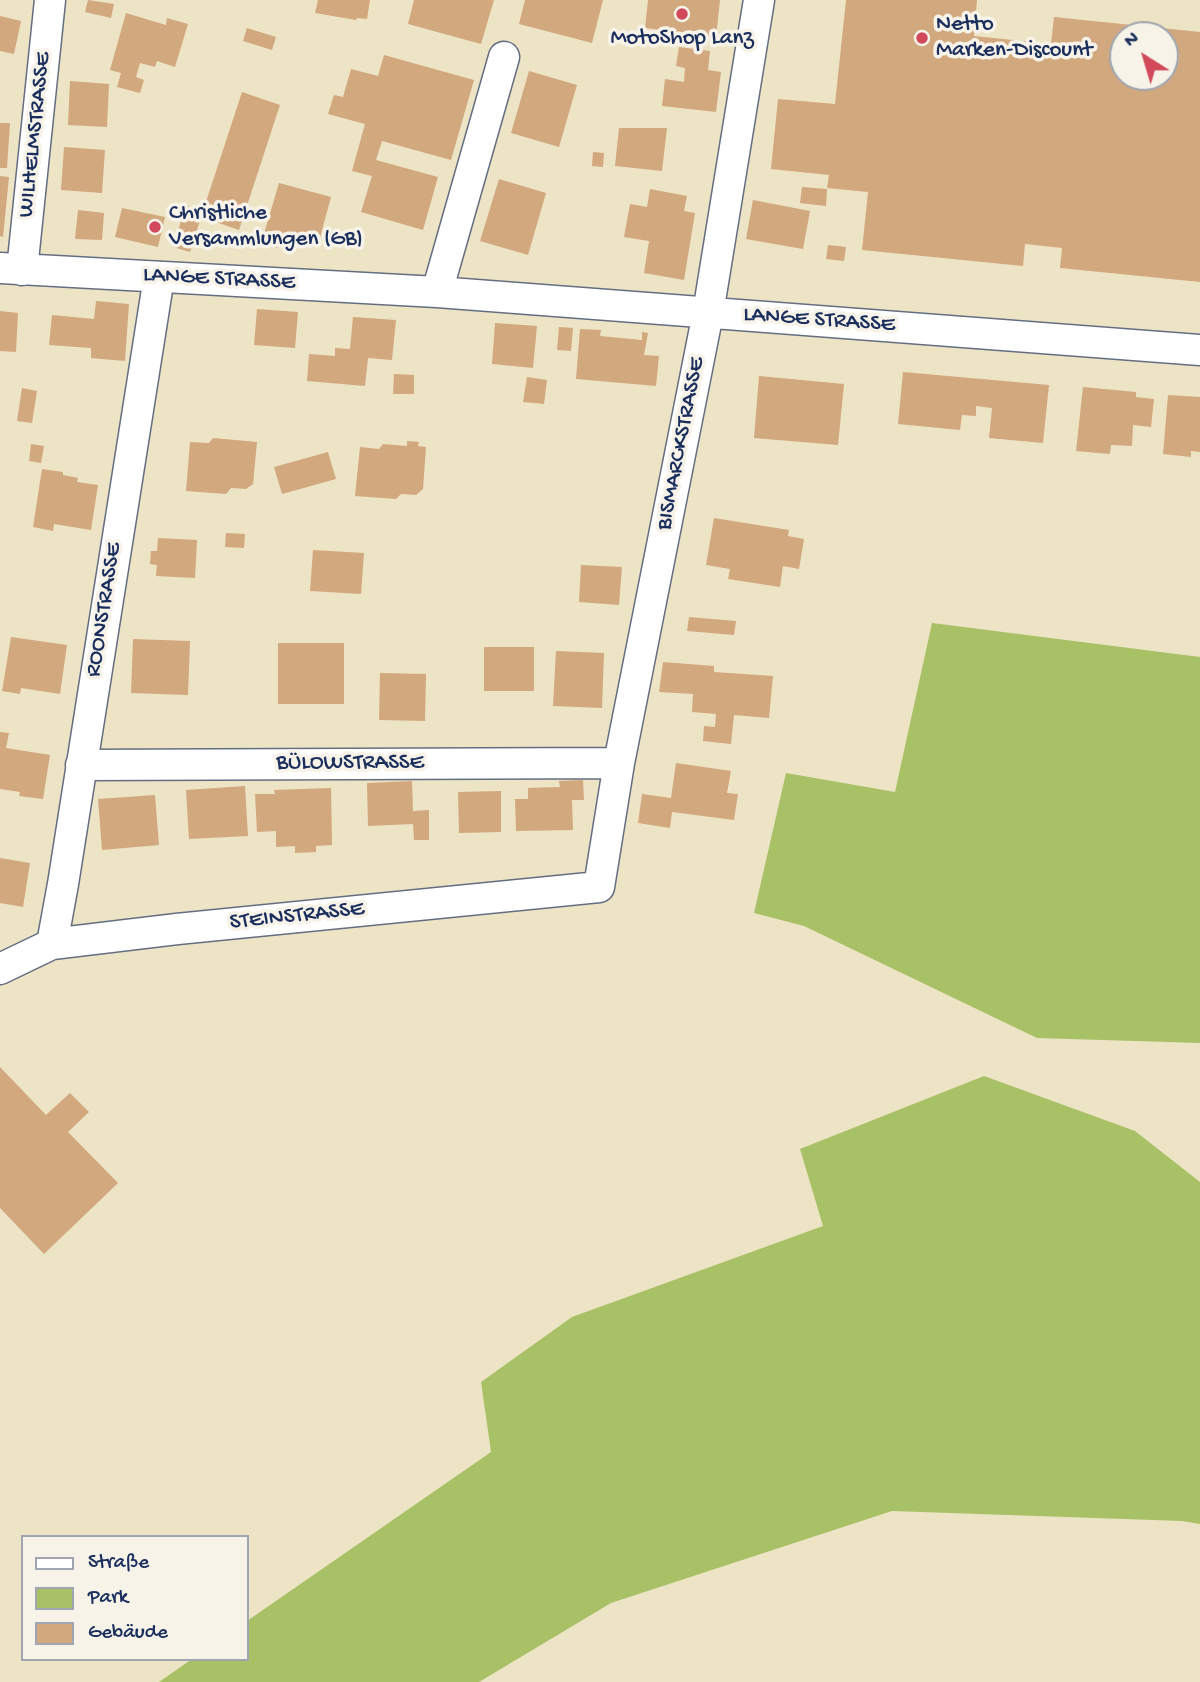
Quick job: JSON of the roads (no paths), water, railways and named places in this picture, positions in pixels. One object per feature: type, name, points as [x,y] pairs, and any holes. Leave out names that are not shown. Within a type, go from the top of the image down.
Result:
[{"type":"street","name":"WILHELMSTRASSE","points":[[11,269],[48,0]]},
{"type":"street","name":"BISMARCKSTRASSE","points":[[599,887],[619,763],[708,313],[759,0]]},
{"type":"street","points":[[437,292],[504,57]]},
{"type":"street","name":"LANGE STRASSE","points":[[11,269],[437,292],[1200,350]]},
{"type":"street","name":"ROONSTRASSE","points":[[52,944],[159,277]]},
{"type":"street","name":"BÜLOWSTRASSE","points":[[81,765],[619,763]]},
{"type":"street","name":"STEINSTRASSE","points":[[0,969],[52,944],[599,887]]},
{"type":"place","name":"MotoShop Lanz","points":[[682,14]]},
{"type":"place","name":"Netto Marken-Discount","points":[[922,38]]},
{"type":"place","name":"Christliche Versammlungen (GB)","points":[[155,227]]}]
